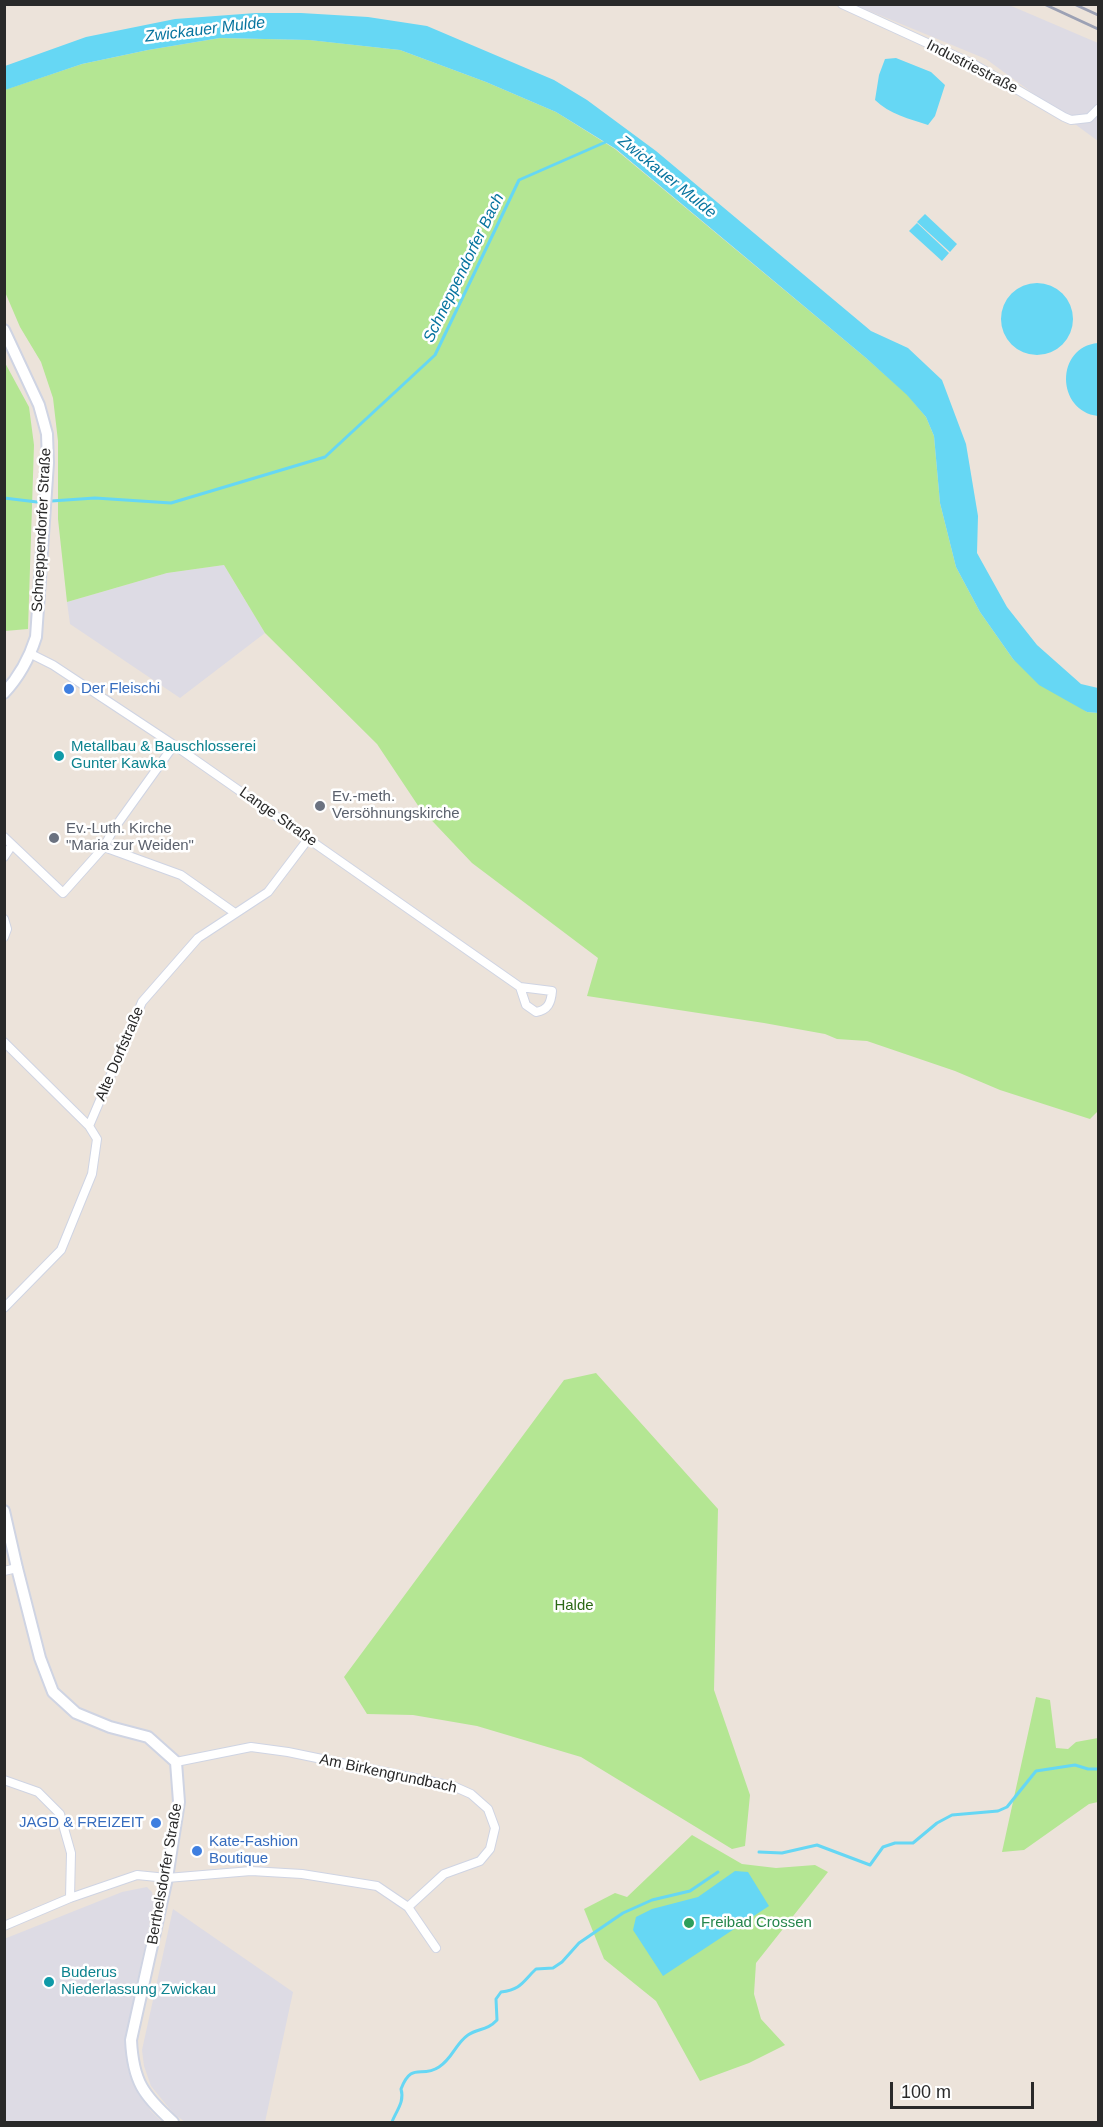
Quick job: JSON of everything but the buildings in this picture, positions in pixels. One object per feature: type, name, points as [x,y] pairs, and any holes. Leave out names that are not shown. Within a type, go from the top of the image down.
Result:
[{"type":"street","name":"Industriestraße","points":[[842,4],[975,65],[1071,120],[1089,118],[1098,109]]},
{"type":"street","name":"Schneppendorfer Straße","points":[[4,330],[39,405],[47,434],[48,463],[36,637],[23,670],[4,693]]},
{"type":"street","name":"Lange Straße","points":[[31,654],[53,665],[174,745],[520,987]]},
{"type":"street","points":[[4,837],[63,893],[104,847],[113,830],[174,745]]},
{"type":"street","name":"Alte Dorfstraße","points":[[89,1126],[142,1002],[198,938],[268,892],[309,838]]},
{"type":"street","points":[[4,857],[12,845]]},
{"type":"street","points":[[104,847],[181,875],[235,913]]},
{"type":"street","points":[[4,919],[7,929],[4,937]]},
{"type":"street","points":[[4,1042],[89,1126],[97,1139],[92,1174],[61,1250],[4,1308]]},
{"type":"street","points":[[4,1511],[16,1568],[40,1658],[53,1692],[76,1713],[148,1737],[176,1762]]},
{"type":"street","points":[[4,1571],[16,1568]]},
{"type":"street","name":"Am Birkengrundbach","points":[[176,1762],[251,1747],[288,1752],[453,1786],[471,1794],[488,1809],[495,1828],[490,1849],[480,1861],[444,1874],[408,1907]]},
{"type":"street","name":"Berthelsdorfer Straße","points":[[174,2122],[155,2106],[136,2078],[132,2063],[131,2040],[167,1878],[179,1802],[176,1762]]},
{"type":"street","points":[[4,1780],[38,1792],[60,1814],[71,1853],[70,1898]]},
{"type":"street","points":[[4,1926],[70,1898],[137,1875],[167,1878],[251,1871],[302,1874],[377,1886],[408,1907],[436,1948]]},
{"type":"shaded area","points":[[855,5],[1009,5],[1098,43],[1098,141],[986,59]]},
{"type":"shaded area","points":[[224,565],[265,633],[180,698],[70,624],[67,602],[167,573]]},
{"type":"shaded area","points":[[147,1887],[152,1892],[154,1902],[126,2034],[128,2070],[150,2110],[162,2122],[5,2122],[4,1939],[122,1892]]},
{"type":"shaded area","points":[[173,1909],[293,1992],[265,2122],[185,2122],[173,2113],[151,2086],[144,2066],[142,2050]]},
{"type":"green space","points":[[220,38],[310,40],[400,50],[486,82],[556,112],[615,149],[866,358],[907,394],[926,417],[934,436],[940,503],[956,567],[980,612],[1013,659],[1087,712],[1098,713],[1098,1111],[1090,1119],[1000,1090],[955,1071],[867,1041],[837,1039],[825,1034],[764,1023],[587,996],[598,958],[472,863],[419,807],[377,744],[265,633],[224,565],[167,573],[67,602],[58,519],[58,441],[53,398],[41,362],[20,327],[5,292],[4,90],[82,64]]},
{"type":"green space","points":[[4,361],[29,407],[34,445],[28,629],[5,631]]},
{"type":"green space","name":"Halde","points":[[596,1373],[718,1509],[714,1690],[750,1795],[745,1846],[732,1849],[581,1757],[477,1726],[413,1715],[367,1714],[344,1677],[564,1380]]},
{"type":"green space","points":[[1036,1697],[1050,1700],[1056,1748],[1068,1749],[1076,1742],[1098,1738],[1098,1802],[1089,1804],[1024,1850],[1002,1852]]},
{"type":"green space","points":[[692,1835],[742,1864],[776,1868],[815,1865],[828,1872],[756,1963],[754,1994],[761,2019],[785,2045],[749,2063],[700,2081],[656,2001],[604,1959],[584,1909],[615,1893],[627,1897]]},
{"type":"water","name":"Zwickauer Mulde","points":[[256,13],[368,17],[427,26],[554,80],[587,100],[656,151],[871,331],[908,348],[942,380],[966,444],[978,516],[977,553],[1007,607],[1037,645],[1081,684],[1098,688],[1098,713],[1087,712],[1039,685],[1013,659],[980,612],[956,567],[940,503],[934,436],[926,417],[907,395],[616,149],[556,112],[486,82],[400,50],[309,40],[220,38],[82,64],[5,90],[5,66],[86,37],[175,19]]},
{"type":"water","points":[[896,58],[931,72],[945,85],[935,116],[928,125],[893,112],[875,100],[879,75],[885,59]]},
{"type":"water","points":[[925,214],[957,244],[950,252],[917,222]]},
{"type":"water","points":[[917,223],[949,253],[942,261],[909,231]]},
{"type":"water","points":[[1044,283],[1063,293],[1071,305],[1073,319],[1071,333],[1063,345],[1051,353],[1030,355],[1011,345],[1003,333],[1001,312],[1011,293],[1023,285]]},
{"type":"water","points":[[1098,343],[1098,416],[1084,412],[1074,403],[1068,392],[1066,379],[1068,367],[1074,355],[1084,347]]},
{"type":"water","name":"Freibad Crossen","points":[[735,1871],[748,1872],[769,1906],[663,1976],[633,1930],[636,1917],[652,1909],[698,1897]]},
{"type":"waterway","name":"Schneppendorfer Bach","points":[[4,498],[37,502],[95,498],[171,503],[325,457],[435,355],[519,180],[608,141]]},
{"type":"waterway","points":[[759,1852],[782,1853],[817,1845],[870,1865],[883,1847],[895,1843],[913,1843],[937,1823],[952,1815],[998,1811],[1007,1807],[1036,1771],[1075,1765],[1098,1769]]},
{"type":"waterway","points":[[392,2122],[401,2102],[401,2089],[409,2075],[439,2067],[468,2035],[493,2024],[497,2020],[496,1999],[501,1992],[518,1987],[536,1969],[553,1968],[562,1962],[579,1943],[623,1913],[652,1900],[690,1891],[718,1872]]},
{"type":"railway","points":[[1044,4],[1098,29]]},
{"type":"railway","points":[[1074,4],[1098,15]]},
{"type":"place","name":"Der Fleischi","points":[[69,689]]},
{"type":"place","name":"Metallbau & Bauschlosserei Gunter Kawka","points":[[59,756]]},
{"type":"place","name":"Ev.-meth. Versöhnungskirche","points":[[320,806]]},
{"type":"place","name":"Ev.-Luth. Kirche \"Maria zur Weiden\"","points":[[54,838]]},
{"type":"place","name":"JAGD & FREIZEIT","points":[[156,1823]]},
{"type":"place","name":"Kate-Fashion Boutique","points":[[197,1851]]},
{"type":"place","name":"Freibad Crossen","points":[[689,1923]]},
{"type":"place","name":"Buderus Niederlassung Zwickau","points":[[49,1982]]}]
